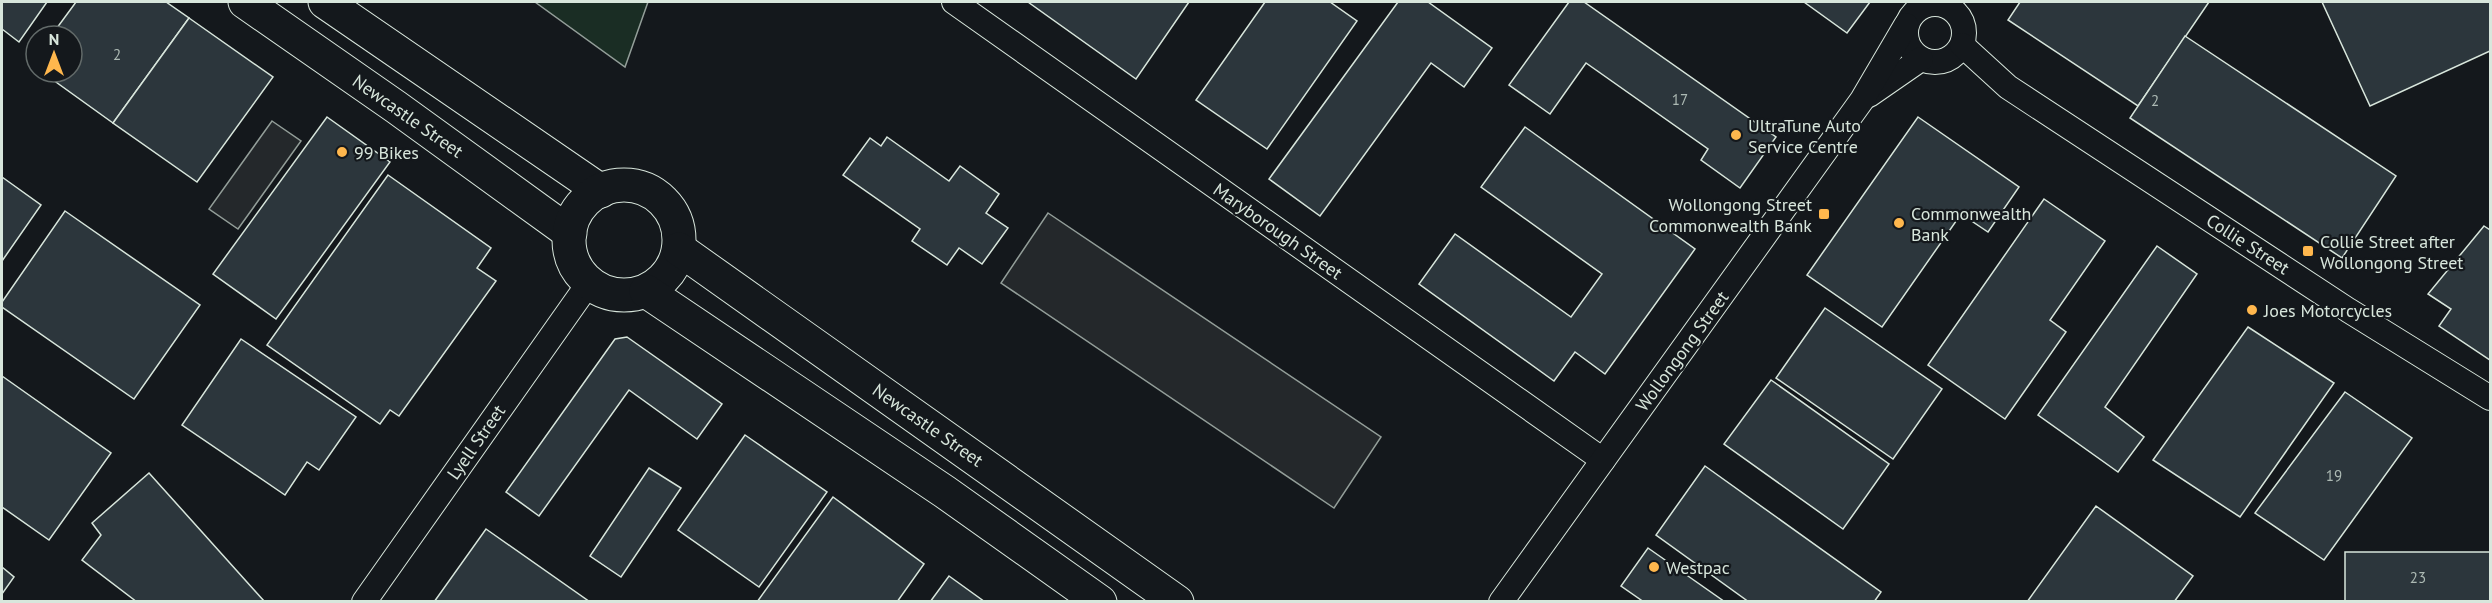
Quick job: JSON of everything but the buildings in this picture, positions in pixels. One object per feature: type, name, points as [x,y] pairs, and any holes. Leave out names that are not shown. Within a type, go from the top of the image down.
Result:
[{"type":"main road","name":"Newcastle Street","points":[[245,2],[570,233]]},
{"type":"main road","points":[[325,2],[602,191]]},
{"type":"main road","points":[[630,186],[658,197],[668,207],[679,234],[679,249],[668,274],[646,291],[632,295],[616,295],[602,291],[581,274],[571,255],[570,233],[580,208],[590,198],[615,187],[630,186]]},
{"type":"main road","name":"Newcastle Street","points":[[679,249],[1178,602]]},
{"type":"main road","points":[[646,291],[945,492],[1100,602]]},
{"type":"street","name":"Maryborough Street","points":[[954,2],[1603,460]]},
{"type":"street","points":[[1936,3],[1957,6],[1964,28],[1943,55],[1910,48],[1906,37],[1914,13],[1922,6],[1936,3]]},
{"type":"street","name":"Wollongong Street","points":[[1501,602],[1862,100],[1914,13]]},
{"type":"street","name":"Wollongong Street","points":[[1862,100],[1943,55]]},
{"type":"street","name":"Collie Street","points":[[1943,55],[2008,87],[2348,310],[2490,398]]},
{"type":"street","name":"Lyell Street","points":[[364,602],[589,282]]},
{"type":"green space","points":[[535,2],[648,2],[625,67]]},
{"type":"shaded area","points":[[272,121],[301,141],[238,229],[209,209]]},
{"type":"shaded area","points":[[1048,213],[1381,437],[1334,508],[1001,283]]},
{"type":"place","name":"UltraTune Auto Service Centre","points":[[1736,135]]},
{"type":"place","name":"99 Bikes","points":[[342,152]]},
{"type":"place","name":"Wollongong Street Commonwealth Bank","points":[[1824,214]]},
{"type":"place","name":"Commonwealth Bank","points":[[1899,223]]},
{"type":"place","name":"Collie Street after Wollongong Street","points":[[2308,251]]},
{"type":"place","name":"Joes Motorcycles","points":[[2252,310]]},
{"type":"place","name":"Westpac","points":[[1654,567]]}]
